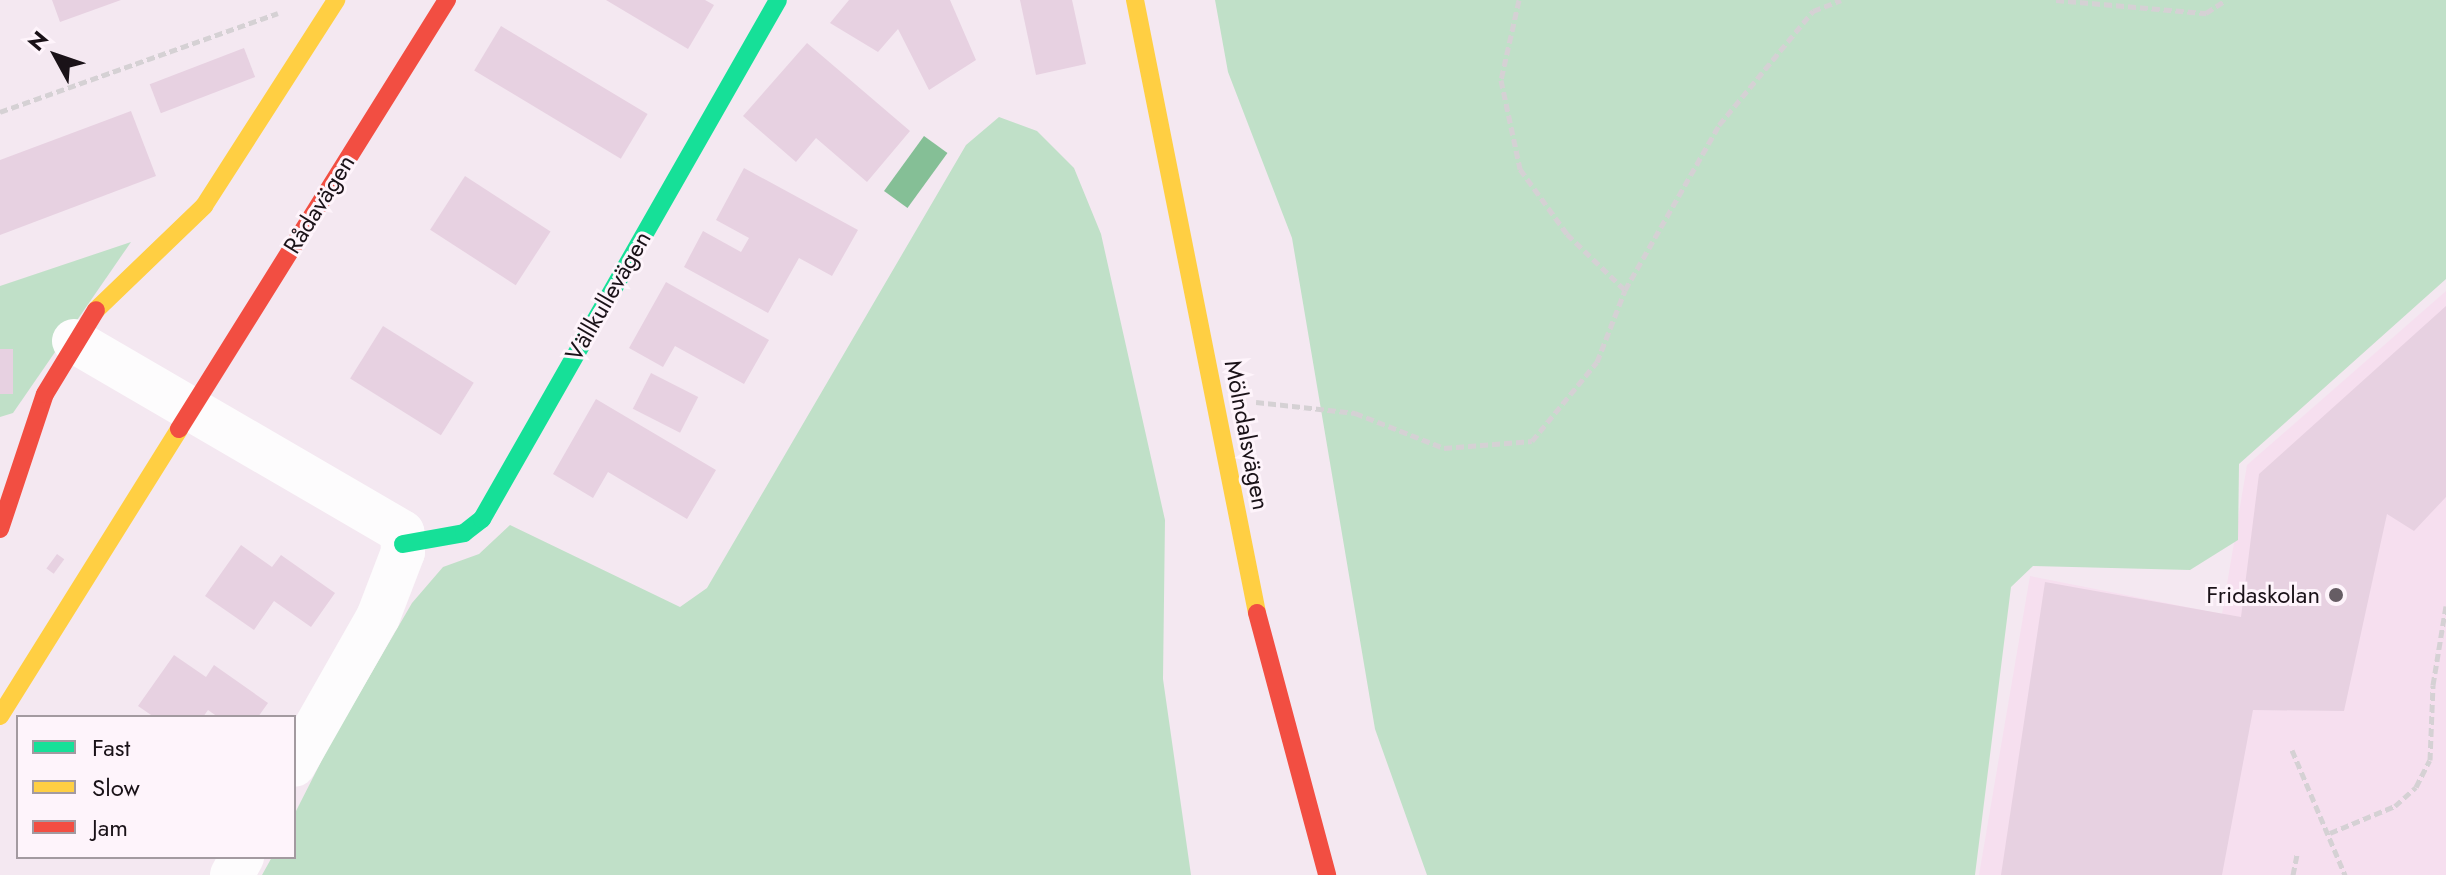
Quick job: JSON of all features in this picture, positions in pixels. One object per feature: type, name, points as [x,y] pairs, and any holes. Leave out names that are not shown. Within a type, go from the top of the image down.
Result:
[{"type":"street","points":[[0,529],[45,394],[74,341],[106,295],[204,206],[336,0]]},
{"type":"street","name":"Rådavägen","points":[[0,716],[190,407],[447,0]]},
{"type":"street","name":"Vällkullevägen","points":[[403,544],[464,533],[482,519],[778,0]]},
{"type":"street","name":"Mölndalsvägen","points":[[1135,0],[1270,676],[1327,875]]},
{"type":"street","points":[[74,341],[383,517],[402,532],[403,544],[378,617],[296,761]]},
{"type":"path","points":[[1519,0],[1501,80],[1520,169],[1598,269],[1625,290]]},
{"type":"path","points":[[1247,401],[1355,413],[1444,448],[1532,441],[1597,362],[1625,290],[1719,125],[1813,11],[1841,0]]},
{"type":"path","points":[[2056,0],[2206,13],[2226,0]]},
{"type":"path","points":[[0,112],[295,7]]},
{"type":"path","points":[[2330,833],[2395,806],[2416,787],[2430,760],[2433,685],[2446,606]]},
{"type":"path","points":[[2292,750],[2330,833],[2345,875]]},
{"type":"path","points":[[2293,875],[2297,854]]},
{"type":"shaded area","points":[[1215,0],[2446,0],[2446,279],[2239,464],[2238,540],[2190,570],[2033,566],[2011,587],[1975,875],[1427,875],[1375,729],[1292,238],[1228,72]]},
{"type":"shaded area","points":[[999,117],[1037,131],[1074,168],[1101,234],[1165,520],[1163,679],[1191,875],[262,875],[271,859],[296,859],[296,811],[329,746],[412,603],[443,567],[479,554],[510,525],[680,607],[707,588],[966,145]]},
{"type":"shaded area","points":[[924,136],[947,153],[907,208],[884,191]]},
{"type":"shaded area","points":[[131,242],[13,413],[0,417],[0,286]]},
{"type":"shaded area","name":"Fridaskolan","points":[[2446,291],[2446,875],[1979,875],[2030,576],[2222,614],[2247,465]]},
{"type":"building","points":[[52,0],[121,0],[60,22]]},
{"type":"building","points":[[606,0],[705,0],[714,5],[688,49]]},
{"type":"building","points":[[849,0],[950,0],[976,60],[929,90],[898,29],[878,52],[830,23]]},
{"type":"building","points":[[1020,0],[1072,0],[1086,64],[1036,75]]},
{"type":"building","points":[[501,26],[648,114],[621,159],[474,71]]},
{"type":"building","points":[[807,43],[910,131],[867,182],[816,138],[796,162],[743,116]]},
{"type":"building","points":[[244,48],[255,77],[161,113],[150,84]]},
{"type":"building","points":[[131,111],[156,176],[0,235],[0,160]]},
{"type":"building","points":[[744,168],[858,230],[832,276],[799,258],[768,313],[684,267],[703,231],[741,252],[749,238],[716,220]]},
{"type":"building","points":[[465,176],[551,232],[516,285],[430,230]]},
{"type":"building","points":[[666,282],[769,340],[744,384],[675,346],[663,367],[629,348]]},
{"type":"building","name":"Fridaskolan","points":[[2446,306],[2446,497],[2414,531],[2387,514],[2344,711],[2253,710],[2222,875],[2001,875],[2045,582],[2241,617],[2259,474]]},
{"type":"building","points":[[383,326],[474,383],[441,435],[350,379]]},
{"type":"building","points":[[0,349],[13,349],[13,394],[0,394]]},
{"type":"building","points":[[651,373],[698,397],[680,433],[633,409]]},
{"type":"building","points":[[596,399],[716,470],[687,519],[608,472],[593,498],[553,474]]},
{"type":"building","points":[[241,545],[272,567],[281,555],[335,593],[311,627],[274,601],[254,630],[205,596]]},
{"type":"building","points":[[57,554],[64,559],[54,574],[46,569]]},
{"type":"building","points":[[174,655],[206,677],[214,665],[268,703],[259,715],[215,715],[208,710],[204,715],[151,715],[138,706]]},
{"type":"traffic: fast","points":[[403,544],[464,533],[482,519],[778,0]]},
{"type":"traffic: slow","points":[[96,310],[204,206],[336,0]]},
{"type":"traffic: slow","points":[[1135,0],[1257,613]]},
{"type":"traffic: slow","points":[[0,716],[179,429]]},
{"type":"traffic: jam","points":[[179,429],[447,0]]},
{"type":"traffic: jam","points":[[0,529],[45,394],[96,310]]},
{"type":"traffic: jam","points":[[1257,613],[1327,875]]},
{"type":"place","name":"Fridaskolan","points":[[2336,595]]}]
